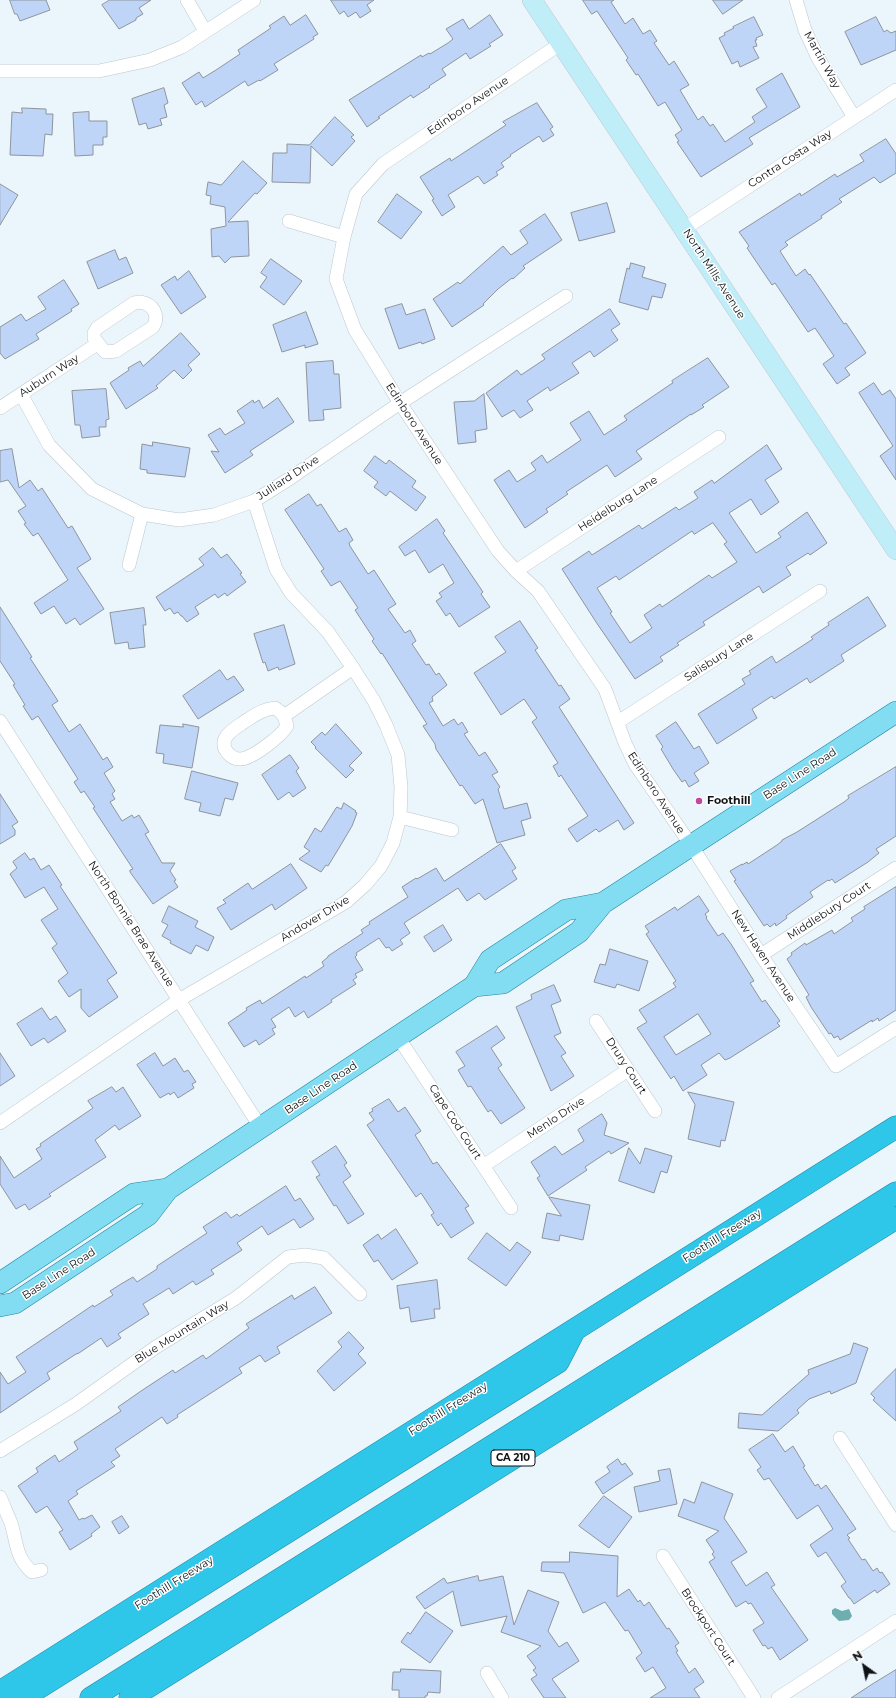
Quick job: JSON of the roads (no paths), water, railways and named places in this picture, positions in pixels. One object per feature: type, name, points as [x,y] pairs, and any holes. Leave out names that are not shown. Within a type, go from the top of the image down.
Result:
[{"type":"highway","name":"Foothill Freeway","points":[[0,1692],[896,1127]]},
{"type":"highway","points":[[91,1698],[896,1193]]},
{"type":"highway","name":"CA 210","points":[[130,1698],[896,1218]]},
{"type":"highway","points":[[22,1698],[558,1362],[575,1330]]},
{"type":"main road","name":"North Mills Avenue","points":[[532,0],[896,550]]},
{"type":"main road","name":"Base Line Road","points":[[0,1306],[15,1303],[148,1216],[168,1189],[474,986],[503,983],[579,932],[603,903],[896,712]]},
{"type":"main road","name":"Base Line Road","points":[[0,1283],[134,1194],[168,1189]]},
{"type":"street","points":[[187,0],[204,31]]},
{"type":"street","points":[[0,71],[98,71],[150,60],[182,47],[204,31],[254,0]]},
{"type":"street","name":"Martin Way","points":[[796,0],[805,30],[818,58],[854,117]]},
{"type":"street","name":"Edinboro Avenue","points":[[560,44],[383,164],[356,194],[344,237],[336,280],[355,330],[400,403],[498,551],[516,571],[538,591],[605,689],[625,743],[636,764],[691,845]]},
{"type":"street","name":"Contra Costa Way","points":[[684,229],[896,90]]},
{"type":"street","points":[[289,221],[344,237]]},
{"type":"street","name":"Julliard Drive","points":[[21,394],[49,444],[92,489],[142,514],[178,520],[214,515],[254,501],[289,479],[400,403],[566,296]]},
{"type":"street","points":[[134,303],[146,303],[154,310],[156,322],[153,327],[116,351],[105,352],[97,344],[94,338],[94,333],[100,325],[134,303]]},
{"type":"street","name":"Auburn Way","points":[[0,408],[97,344]]},
{"type":"street","name":"Heidelburg Lane","points":[[516,571],[719,437]]},
{"type":"street","name":"Andover Drive","points":[[0,1123],[179,1000],[346,902],[365,885],[381,866],[393,843],[400,817],[401,787],[398,755],[386,725],[374,701],[328,632],[291,594],[276,569],[254,501]]},
{"type":"street","points":[[128,565],[142,514]]},
{"type":"street","name":"Salisbury Lane","points":[[618,722],[820,591]]},
{"type":"street","points":[[284,716],[353,668]]},
{"type":"street","points":[[275,708],[284,716],[287,726],[280,735],[246,758],[236,759],[227,753],[224,747],[224,740],[232,730],[262,710],[275,708]]},
{"type":"street","name":"North Bonnie Brae Avenue","points":[[0,721],[261,1128]]},
{"type":"street","points":[[400,817],[452,830]]},
{"type":"street","name":"New Haven Avenue","points":[[691,845],[761,955],[836,1066],[896,1028]]},
{"type":"street","name":"Middlebury Court","points":[[761,955],[896,868]]},
{"type":"street","name":"Drury Court","points":[[596,1021],[655,1111]]},
{"type":"street","name":"Cape Cod Court","points":[[398,1037],[511,1208]]},
{"type":"street","name":"Menlo Drive","points":[[483,1166],[628,1070]]},
{"type":"street","name":"Blue Mountain Way","points":[[0,1451],[76,1404],[156,1347],[236,1298],[288,1257],[305,1255],[324,1258],[360,1294]]},
{"type":"street","points":[[840,1438],[896,1525]]},
{"type":"street","points":[[0,1497],[11,1525],[16,1548],[23,1564],[32,1572],[41,1570]]},
{"type":"street","name":"Brockport Court","points":[[663,1556],[754,1698]]},
{"type":"street","points":[[778,1698],[896,1621]]},
{"type":"street","points":[[487,1673],[502,1698]]},
{"type":"water","points":[[835,1608],[842,1611],[849,1609],[852,1616],[849,1620],[839,1621],[832,1614],[832,1610]]},
{"type":"place","name":"Foothill","points":[[699,801]]}]
